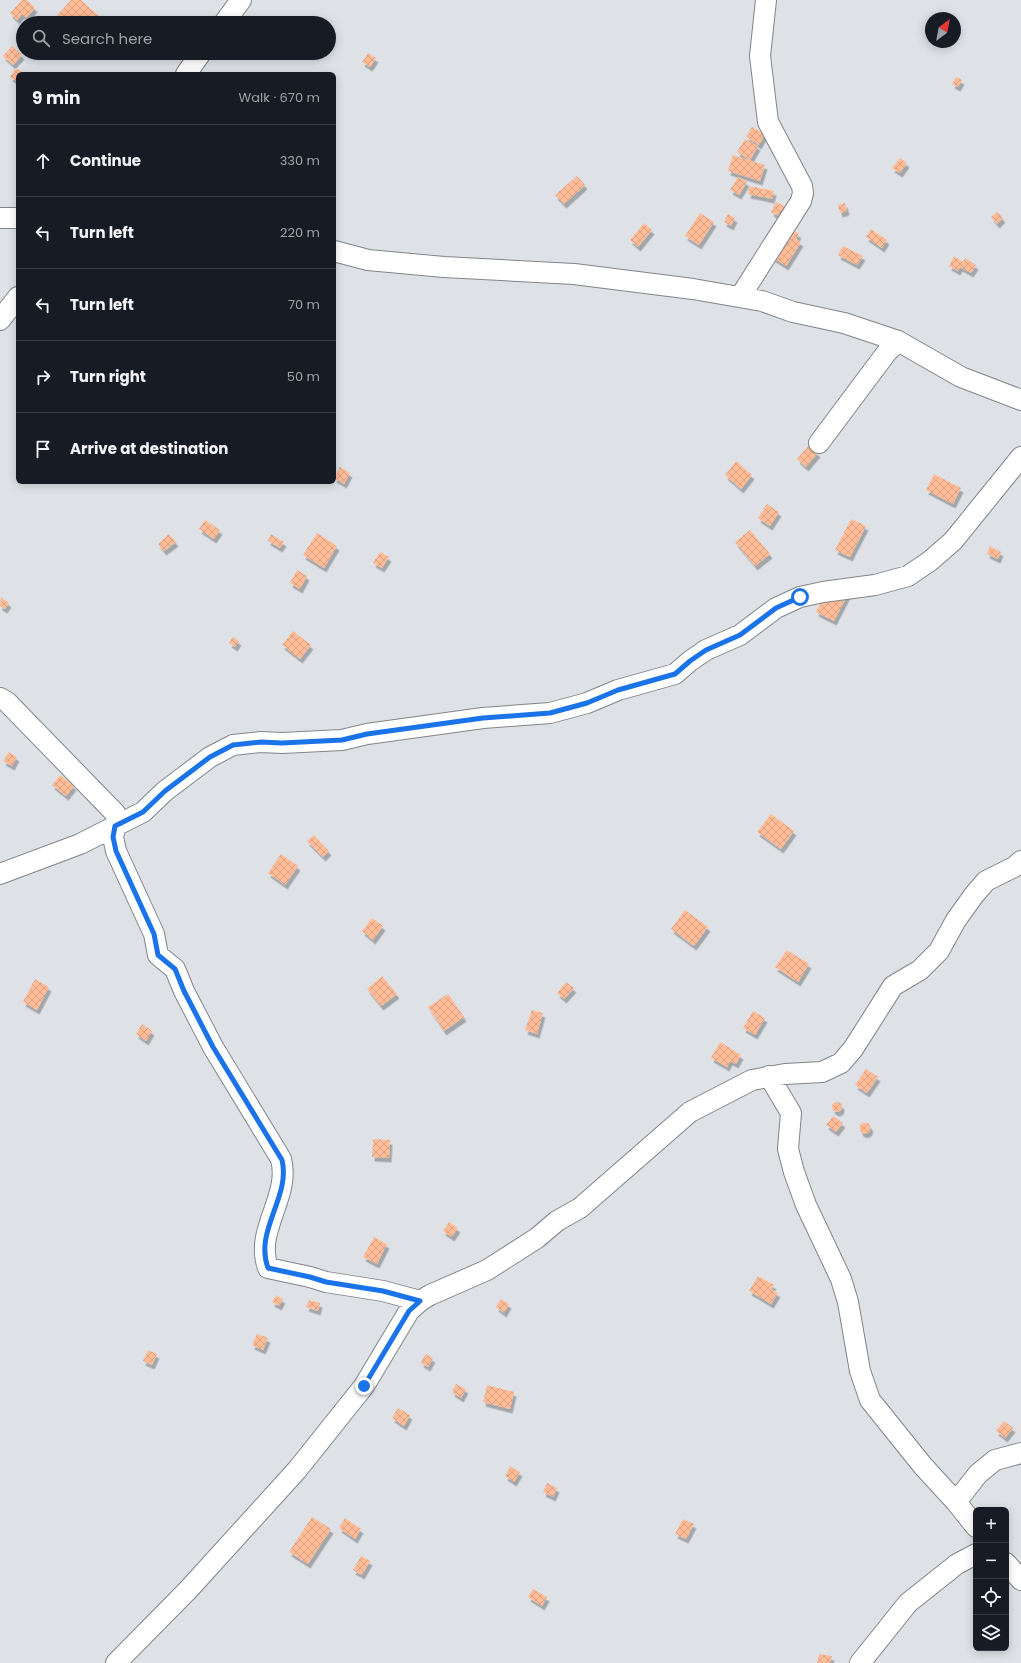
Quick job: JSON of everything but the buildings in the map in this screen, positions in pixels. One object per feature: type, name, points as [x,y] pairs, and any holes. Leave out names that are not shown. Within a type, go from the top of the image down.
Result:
[{"type":"street","points":[[229,16],[241,0]]},
{"type":"street","points":[[740,297],[801,201],[804,193],[802,186],[768,122],[760,56],[766,0]]},
{"type":"street","points":[[187,72],[196,60]]},
{"type":"street","points":[[0,218],[16,218]]},
{"type":"street","points":[[336,252],[368,260],[444,267],[574,274],[693,289],[762,301],[819,319],[844,324],[898,342],[960,377],[1021,400]]},
{"type":"street","points":[[0,320],[16,300]]},
{"type":"street","points":[[819,443],[887,352],[898,342]]},
{"type":"street","points":[[0,874],[80,844],[143,812],[165,791],[210,757],[233,745],[261,742],[282,743],[342,740],[367,734],[483,718],[550,713],[587,703],[618,690],[675,674],[706,650],[740,635],[776,608],[800,597],[823,592],[875,585],[908,576],[930,561],[953,541],[1021,457]]},
{"type":"street","points":[[0,698],[12,708],[115,813],[117,820],[113,837],[116,851],[154,934],[158,955],[175,969],[184,991],[213,1047],[282,1160],[283,1174],[281,1189],[265,1242],[264,1260],[268,1268],[326,1282],[383,1291],[420,1301]]},
{"type":"street","points":[[116,1663],[188,1590],[297,1470],[364,1386],[409,1311],[420,1301],[430,1295],[487,1270],[537,1238],[557,1221],[580,1208],[690,1112],[725,1092],[752,1080],[769,1076],[822,1072],[841,1063],[853,1050],[893,986],[920,970],[939,951],[956,920],[986,881],[1021,861]]},
{"type":"street","points":[[769,1076],[791,1113],[788,1149],[794,1172],[806,1205],[842,1279],[854,1334],[860,1371],[870,1400],[922,1466],[956,1502],[973,1523]]},
{"type":"street","points":[[956,1502],[978,1474],[995,1460],[1021,1453]]},
{"type":"street","points":[[860,1663],[908,1604],[957,1564],[973,1556]]},
{"type":"street","points":[[1009,1566],[1021,1580]]},
{"type":"route","points":[[364,1386],[409,1311],[420,1301],[383,1291],[326,1282],[268,1268],[264,1260],[265,1242],[271,1217],[281,1189],[283,1174],[282,1160],[213,1047],[184,991],[175,969],[158,955],[154,934],[116,851],[113,837],[115,826],[143,812],[165,791],[210,757],[233,745],[261,742],[282,743],[342,740],[367,734],[483,718],[550,713],[587,703],[618,690],[675,674],[706,650],[740,635],[776,608],[800,597]]}]
